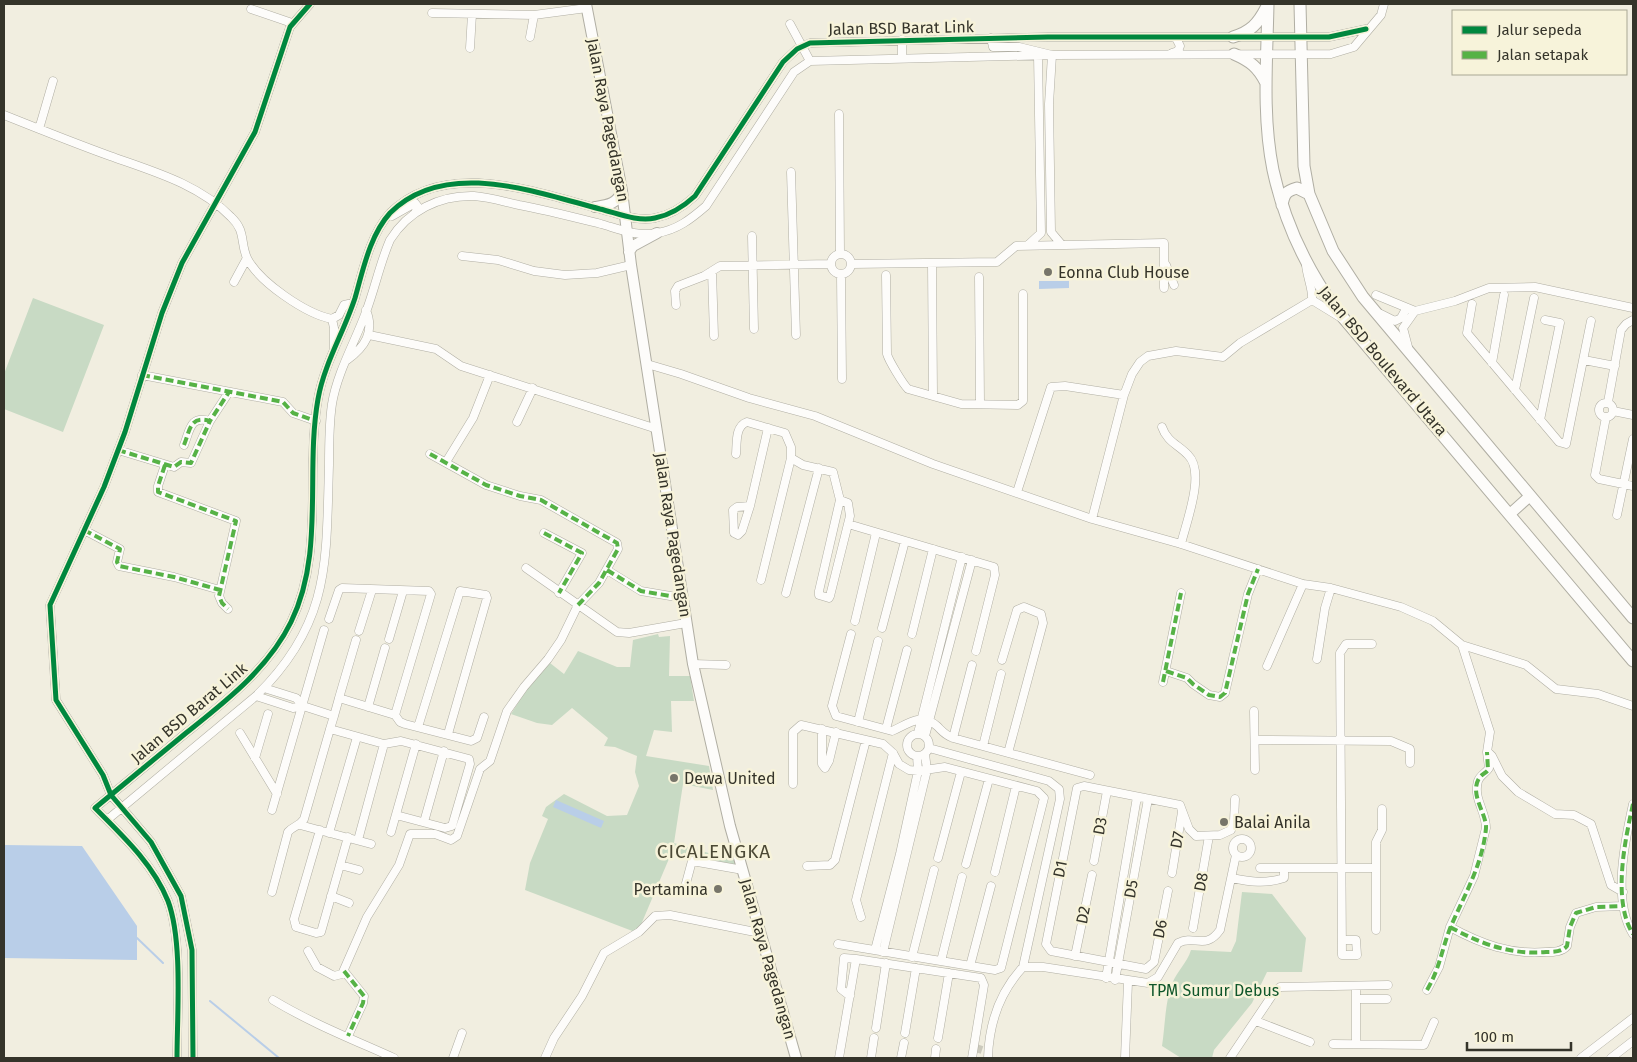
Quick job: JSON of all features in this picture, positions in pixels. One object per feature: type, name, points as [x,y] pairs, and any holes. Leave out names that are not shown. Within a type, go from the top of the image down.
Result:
[{"type":"main road","name":"Jalan BSD Boulevard Utara","points":[[1300,4],[1304,166],[1309,194],[1332,251],[1373,309],[1633,618]]},
{"type":"main road","name":"Jalan BSD Boulevard Utara","points":[[1268,5],[1266,84],[1273,169],[1282,205],[1306,264],[1324,294],[1345,320],[1511,513],[1633,661]]},
{"type":"main road","points":[[1233,37],[1247,32],[1259,21],[1268,5]]},
{"type":"main road","points":[[1234,54],[1250,61],[1259,69],[1266,84]]},
{"type":"main road","points":[[1282,205],[1284,194],[1289,190],[1297,188],[1309,194]]},
{"type":"street","points":[[193,1058],[192,950],[181,896],[150,842],[111,795],[103,775],[56,700],[50,605],[118,450],[162,313],[182,263],[215,201],[258,128],[292,23],[310,4]]},
{"type":"street","name":"Jalan BSD Barat Link","points":[[810,61],[1038,55],[1331,54],[1354,47],[1366,29],[1381,15],[1384,4]]},
{"type":"street","points":[[432,13],[534,15],[587,6]]},
{"type":"street","name":"Jalan Raya Pagedangan","points":[[587,6],[622,190],[631,265],[693,664],[743,870],[796,1058]]},
{"type":"street","points":[[251,9],[292,23]]},
{"type":"street","points":[[470,48],[472,14]]},
{"type":"street","points":[[530,37],[534,15]]},
{"type":"street","points":[[630,252],[633,246],[683,224],[706,206],[794,72],[810,61],[790,24]]},
{"type":"street","name":"Jalan BSD Barat Link","points":[[419,210],[400,224],[390,240],[335,391],[330,424],[325,563],[318,598],[308,627],[292,654],[256,696],[107,820],[95,808],[234,694],[260,668],[278,646],[292,621],[308,568],[316,421],[321,387],[353,303],[369,253],[386,219],[408,199],[433,187],[476,181],[640,219],[670,214],[695,196],[783,62],[802,46],[810,42],[1166,36],[1329,37],[1366,29]]},
{"type":"street","points":[[1166,36],[1176,38],[1180,46],[1178,51],[1166,54]]},
{"type":"street","points":[[991,38],[993,47],[1019,47],[1052,55],[1052,84],[1049,104],[1051,232],[1062,245]]},
{"type":"street","points":[[902,40],[902,58]]},
{"type":"street","points":[[1038,55],[1042,232]]},
{"type":"street","points":[[39,128],[53,81]]},
{"type":"street","points":[[1038,84],[1052,84]]},
{"type":"street","points":[[839,114],[840,254]]},
{"type":"street","points":[[4,125],[5,115],[155,172],[215,201],[240,227],[247,258],[257,272],[295,304],[321,317],[332,319],[339,315],[344,305],[353,303]]},
{"type":"street","points":[[791,172],[796,335]]},
{"type":"street","points":[[595,208],[613,203],[619,198],[622,190]]},
{"type":"street","points":[[386,219],[415,203],[419,210],[438,202],[474,196],[545,210],[628,232],[657,234]]},
{"type":"street","points":[[1028,246],[1042,232],[1051,232]]},
{"type":"street","points":[[752,236],[754,329]]},
{"type":"street","points":[[852,264],[997,262],[1007,256],[1016,246],[1164,243],[1164,288]]},
{"type":"street","points":[[840,254],[850,259],[852,264]]},
{"type":"street","points":[[831,264],[832,260],[840,254]]},
{"type":"street","points":[[462,256],[498,260],[550,274],[597,273],[631,265]]},
{"type":"street","points":[[234,282],[247,258]]},
{"type":"street","points":[[1164,260],[1174,285]]},
{"type":"street","points":[[932,263],[934,396]]},
{"type":"street","points":[[831,264],[836,273],[840,275],[846,274],[852,264]]},
{"type":"street","points":[[676,305],[675,291],[678,286],[720,266],[831,264]]},
{"type":"street","points":[[1306,264],[1312,300]]},
{"type":"street","points":[[712,271],[714,336]]},
{"type":"street","points":[[840,275],[842,379]]},
{"type":"street","points":[[886,275],[887,354],[889,362],[897,370],[903,384],[908,389],[961,404],[1018,405],[1023,401],[1023,294]]},
{"type":"street","points":[[979,276],[980,404]]},
{"type":"street","points":[[1376,295],[1406,309],[1415,311],[1456,301],[1489,288],[1535,287],[1633,308]]},
{"type":"street","points":[[1492,363],[1504,295]]},
{"type":"street","points":[[1515,390],[1534,298]]},
{"type":"street","points":[[1312,300],[1328,312],[1345,320]]},
{"type":"street","points":[[1092,519],[1124,395],[1132,374],[1140,362],[1148,356],[1176,351],[1224,357],[1240,343],[1312,300]]},
{"type":"street","points":[[1472,304],[1467,332],[1559,442],[1566,444],[1591,321]]},
{"type":"street","points":[[1373,309],[1394,321],[1401,318],[1406,309]]},
{"type":"street","points":[[347,361],[360,350],[369,336],[371,322],[366,310]]},
{"type":"street","points":[[1410,354],[1403,328],[1415,311]]},
{"type":"street","points":[[332,319],[334,350]]},
{"type":"street","points":[[1540,420],[1560,323],[1545,320]]},
{"type":"street","points":[[1608,402],[1621,330],[1633,320]]},
{"type":"street","points":[[369,336],[436,349],[456,364],[657,429]]},
{"type":"street","points":[[1584,360],[1615,366]]},
{"type":"street","points":[[647,364],[749,398],[815,416],[933,464],[1092,519],[1181,544],[1303,584],[1331,588],[1401,607],[1433,621],[1462,645],[1526,666],[1556,688],[1598,694],[1633,706]]},
{"type":"street","points":[[142,375],[283,402],[293,413],[316,421]]},
{"type":"street","points":[[446,462],[473,418],[490,375]]},
{"type":"street","points":[[1017,492],[1051,387],[1065,386],[1124,395]]},
{"type":"street","points":[[518,422],[533,388]]},
{"type":"street","points":[[118,450],[174,467],[181,462],[192,462],[210,422],[229,392]]},
{"type":"street","points":[[1606,418],[1598,411],[1599,406],[1603,402],[1608,402]]},
{"type":"street","points":[[1606,418],[1611,416],[1613,411],[1612,406],[1608,402]]},
{"type":"street","points":[[1613,411],[1633,415]]},
{"type":"street","points":[[1606,418],[1595,475],[1598,479],[1633,486]]},
{"type":"street","points":[[184,445],[194,421],[198,419],[210,422]]},
{"type":"street","points":[[736,454],[738,430],[741,424],[746,422],[787,435],[791,447],[791,458],[761,580]]},
{"type":"street","points":[[750,506],[768,428]]},
{"type":"street","points":[[1162,428],[1170,440],[1188,454],[1194,462],[1196,473],[1195,488],[1181,544]]},
{"type":"street","points":[[1617,515],[1633,439]]},
{"type":"street","points":[[308,951],[314,963],[324,972],[336,977],[344,971],[367,917],[399,865],[410,834],[435,834],[451,840],[457,836],[480,769],[490,760],[507,711],[524,687],[548,659],[561,640],[578,605],[599,583],[618,549],[618,543],[541,500],[486,485],[430,454]]},
{"type":"street","points":[[791,458],[803,465],[833,472],[840,500],[819,590],[820,596],[829,598],[848,524],[850,505],[840,500]]},
{"type":"street","points":[[165,465],[158,486],[158,492],[236,521],[220,590],[222,603],[228,609]]},
{"type":"street","points":[[786,593],[819,468]]},
{"type":"street","points":[[1511,513],[1530,496]]},
{"type":"street","points":[[312,508],[327,508]]},
{"type":"street","points":[[848,524],[991,565],[996,571],[976,651]]},
{"type":"street","points":[[84,530],[120,549],[117,562],[119,566],[174,577],[220,590]]},
{"type":"street","points":[[855,620],[876,532]]},
{"type":"street","points":[[544,533],[582,553],[559,593]]},
{"type":"street","points":[[882,628],[905,541]]},
{"type":"street","points":[[912,634],[933,549]]},
{"type":"street","points":[[921,734],[962,557]]},
{"type":"street","points":[[924,719],[972,560]]},
{"type":"street","points":[[526,568],[559,593],[622,633],[686,623]]},
{"type":"street","points":[[1166,672],[1187,678],[1210,695],[1220,697],[1225,693],[1248,594],[1258,569]]},
{"type":"street","points":[[606,570],[641,590],[682,598]]},
{"type":"street","points":[[1266,666],[1303,584]]},
{"type":"street","points":[[330,620],[339,590],[342,588],[429,591],[431,594],[395,715]]},
{"type":"street","points":[[1317,659],[1325,608],[1331,588]]},
{"type":"street","points":[[359,632],[372,590]]},
{"type":"street","points":[[389,639],[403,590]]},
{"type":"street","points":[[418,727],[460,591],[480,592],[486,595],[487,598],[448,734]]},
{"type":"street","points":[[1163,682],[1181,593]]},
{"type":"street","points":[[1002,660],[1017,610],[1024,608],[1041,614],[1043,623],[1008,753]]},
{"type":"street","points":[[272,810],[324,630]]},
{"type":"street","points":[[851,634],[832,709],[836,716],[892,730],[924,719]]},
{"type":"street","points":[[272,892],[288,832],[300,825],[356,640]]},
{"type":"street","points":[[858,722],[878,642]]},
{"type":"street","points":[[1342,940],[1340,653],[1346,644],[1372,644]]},
{"type":"street","points":[[1427,990],[1440,967],[1450,927],[1474,876],[1485,834],[1486,821],[1477,800],[1478,781],[1488,770],[1487,752],[1490,732],[1462,645]]},
{"type":"street","points":[[368,707],[385,648]]},
{"type":"street","points":[[886,729],[907,650]]},
{"type":"street","points":[[693,664],[726,665]]},
{"type":"street","points":[[953,738],[972,665]]},
{"type":"street","points":[[982,746],[1001,674]]},
{"type":"street","points":[[264,688],[296,698],[303,706]]},
{"type":"street","points":[[256,696],[293,708],[303,706],[334,716]]},
{"type":"street","points":[[339,698],[395,715],[400,722],[475,740],[484,716]]},
{"type":"street","points":[[1254,711],[1255,770]]},
{"type":"street","points":[[255,758],[268,714]]},
{"type":"street","points":[[924,719],[945,735],[953,738],[1090,776]]},
{"type":"street","points":[[793,784],[794,729],[801,725],[888,746],[904,767],[918,771],[945,767],[1037,791],[1042,794],[1045,801],[1001,968],[995,970],[838,944]]},
{"type":"street","points":[[330,729],[384,744],[401,741],[466,757],[470,764],[452,826],[445,828],[396,815]]},
{"type":"street","points":[[822,729],[822,764],[825,768],[829,762],[836,732]]},
{"type":"street","points":[[240,733],[277,794]]},
{"type":"street","points":[[879,951],[918,771],[924,753],[929,741],[921,734],[912,735],[907,741],[907,748],[911,754],[924,753],[1049,781],[1059,789],[1060,799],[1023,967],[1004,990],[995,1009],[982,1051],[972,1058]]},
{"type":"street","points":[[329,832],[357,737]]},
{"type":"street","points":[[807,866],[830,865],[835,860],[866,740]]},
{"type":"street","points":[[1254,740],[1391,741],[1410,749],[1410,764]]},
{"type":"street","points":[[358,840],[384,744]]},
{"type":"street","points":[[391,832],[416,744]]},
{"type":"street","points":[[424,822],[444,751]]},
{"type":"street","points":[[1487,752],[1492,756],[1502,776],[1518,792],[1556,814],[1574,815],[1591,824],[1612,885],[1623,892]]},
{"type":"street","points":[[861,917],[856,900],[894,753]]},
{"type":"street","points":[[879,951],[927,770],[924,753]]},
{"type":"street","points":[[938,858],[960,772]]},
{"type":"street","points":[[966,864],[989,779]]},
{"type":"street","points":[[995,872],[1016,786]]},
{"type":"street","name":"D1","points":[[1075,956],[1052,951],[1046,944],[1076,790],[1079,786],[1107,790]]},
{"type":"street","points":[[1107,790],[1177,804],[1183,807],[1192,833],[1209,836],[1226,833],[1231,830],[1234,822],[1235,798]]},
{"type":"street","name":"D3","points":[[1094,861],[1107,790]]},
{"type":"street","name":"D5","points":[[1106,978],[1137,797]]},
{"type":"street","name":"D5","points":[[1115,980],[1148,799]]},
{"type":"street","points":[[1633,804],[1623,858],[1623,906],[1627,924],[1633,934]]},
{"type":"street","name":"D7","points":[[1172,873],[1183,807]]},
{"type":"street","points":[[1376,930],[1376,842],[1382,830],[1382,809]]},
{"type":"street","points":[[107,820],[138,851],[168,902],[174,925],[176,952],[177,1058]]},
{"type":"street","points":[[300,825],[371,844]]},
{"type":"street","points":[[320,830],[294,919],[296,927],[319,934],[348,838]]},
{"type":"street","name":"D8","points":[[1193,928],[1209,836]]},
{"type":"street","points":[[1023,967],[1043,968],[1128,982],[1154,981],[1178,943],[1182,941],[1203,942],[1214,938],[1220,930],[1236,855]]},
{"type":"street","points":[[685,887],[692,861],[743,870]]},
{"type":"street","points":[[340,865],[359,870]]},
{"type":"street","points":[[1260,868],[1376,868]]},
{"type":"street","points":[[1232,878],[1252,882],[1274,882],[1284,878],[1284,868]]},
{"type":"street","points":[[912,957],[934,870]]},
{"type":"street","name":"D2","points":[[1075,956],[1092,875]]},
{"type":"street","points":[[941,961],[962,878]]},
{"type":"street","points":[[970,966],[991,886]]},
{"type":"street","name":"D6","points":[[1118,965],[1139,969],[1150,967],[1154,962],[1168,891]]},
{"type":"street","points":[[332,896],[349,903]]},
{"type":"street","points":[[1450,927],[1498,949],[1526,953],[1560,951],[1568,946],[1570,927],[1576,913],[1596,907],[1623,906]]},
{"type":"street","points":[[545,1058],[554,1038],[582,996],[604,953],[639,932],[655,916],[665,914],[760,933]]},
{"type":"street","points":[[1075,956],[1118,965]]},
{"type":"street","points":[[850,996],[841,990],[844,958],[856,958],[981,978],[984,982],[982,1051]]},
{"type":"street","points":[[839,1058],[856,958]]},
{"type":"street","points":[[876,1028],[886,964]]},
{"type":"street","points":[[905,1033],[916,968]]},
{"type":"street","points":[[344,971],[364,996],[363,1003],[348,1036]]},
{"type":"street","points":[[938,1038],[949,974]]},
{"type":"street","points":[[1125,1058],[1128,982]]},
{"type":"street","points":[[1230,1058],[1275,991],[1280,987],[1388,985]]},
{"type":"street","points":[[1356,986],[1356,1044]]},
{"type":"street","points":[[1356,999],[1387,999]]},
{"type":"street","points":[[273,1000],[394,1058]]},
{"type":"street","points":[[1581,1058],[1633,1018]]},
{"type":"street","points":[[1256,1021],[1310,1042]]},
{"type":"street","points":[[1333,1044],[1424,1045],[1434,1022]]},
{"type":"street","points":[[453,1058],[462,1033]]},
{"type":"street","points":[[870,1058],[874,1038]]},
{"type":"street","points":[[1611,1058],[1633,1041]]},
{"type":"street","points":[[901,1058],[904,1043]]},
{"type":"street","points":[[935,1058],[936,1049]]},
{"type":"green space","points":[[33,298],[104,325],[63,432],[4,409],[4,374]]},
{"type":"green space","name":"Dewa United","points":[[658,634],[659,637],[670,636],[669,676],[690,676],[694,701],[671,701],[672,732],[654,730],[646,756],[709,766],[713,790],[683,784],[674,843],[719,856],[735,857],[737,866],[671,854],[640,927],[635,932],[525,890],[530,863],[548,819],[542,816],[546,807],[564,794],[607,816],[627,815],[639,786],[635,772],[637,756],[615,747],[604,746],[608,738],[572,708],[552,725],[537,723],[511,714],[528,687],[550,663],[564,674],[578,651],[617,667],[630,667],[633,640]]},
{"type":"green space","name":"TPM Sumur Debus","points":[[1242,892],[1272,894],[1306,938],[1302,972],[1267,972],[1252,1003],[1214,1050],[1212,1058],[1181,1058],[1162,1046],[1172,984],[1191,950],[1231,952],[1236,941]]},
{"type":"water","points":[[1039,281],[1069,281],[1069,288],[1039,289]]},
{"type":"water","points":[[556,800],[604,821],[601,828],[553,807]]},
{"type":"water","points":[[4,845],[82,846],[137,926],[137,960],[4,958]]},
{"type":"waterway","points":[[137,938],[163,963]]},
{"type":"waterway","points":[[210,1001],[279,1058]]},
{"type":"tunnel","points":[[976,1048],[982,1050]]},
{"type":"marked path","points":[[142,375],[283,402],[293,413],[316,421]]},
{"type":"marked path","points":[[184,445],[192,425],[198,420],[210,421],[229,392]]},
{"type":"marked path","points":[[118,450],[174,467],[181,462],[191,463],[210,421]]},
{"type":"marked path","points":[[430,454],[486,485],[520,496],[541,500],[617,543],[618,549],[599,583],[578,605]]},
{"type":"marked path","points":[[165,465],[158,486],[158,492],[236,521],[219,596],[222,603],[228,609]]},
{"type":"marked path","points":[[84,530],[120,549],[117,562],[119,566],[174,577],[220,590]]},
{"type":"marked path","points":[[544,533],[582,553],[559,593]]},
{"type":"marked path","points":[[1166,671],[1187,678],[1209,695],[1220,697],[1225,693],[1248,594],[1258,569]]},
{"type":"marked path","points":[[607,570],[641,591],[682,598]]},
{"type":"marked path","points":[[1163,682],[1181,593]]},
{"type":"marked path","points":[[1427,990],[1435,974],[1451,926],[1473,878],[1481,854],[1486,822],[1476,790],[1480,777],[1488,770],[1487,752]]},
{"type":"marked path","points":[[1633,804],[1622,870],[1623,905],[1633,934]]},
{"type":"marked path","points":[[1450,927],[1473,939],[1508,950],[1555,952],[1567,946],[1570,927],[1576,913],[1596,907],[1623,906]]},
{"type":"marked path","points":[[344,971],[364,996],[363,1003],[348,1036]]},
{"type":"cycle path","points":[[193,1058],[192,950],[181,896],[151,842],[111,795],[103,775],[56,700],[50,605],[104,487],[125,432],[162,313],[182,263],[255,132],[290,27],[310,4]]},
{"type":"cycle path","points":[[177,1058],[176,936],[168,901],[146,863],[95,808],[245,683],[271,655],[291,622],[301,596],[308,568],[311,540],[313,455],[321,386],[329,361],[355,298],[372,242],[390,213],[412,196],[437,187],[463,183],[519,188],[634,218],[648,219],[672,213],[695,196],[783,62],[797,49],[810,43],[1048,37],[1329,37],[1366,29]]},
{"type":"place","name":"Eonna Club House","points":[[1048,272]]},
{"type":"place","name":"Dewa United","points":[[674,778]]},
{"type":"place","name":"Balai Anila","points":[[1224,822]]},
{"type":"place","name":"Pertamina","points":[[718,889]]},
{"type":"district","name":"CICALENGKA","points":[[714,851]]}]
